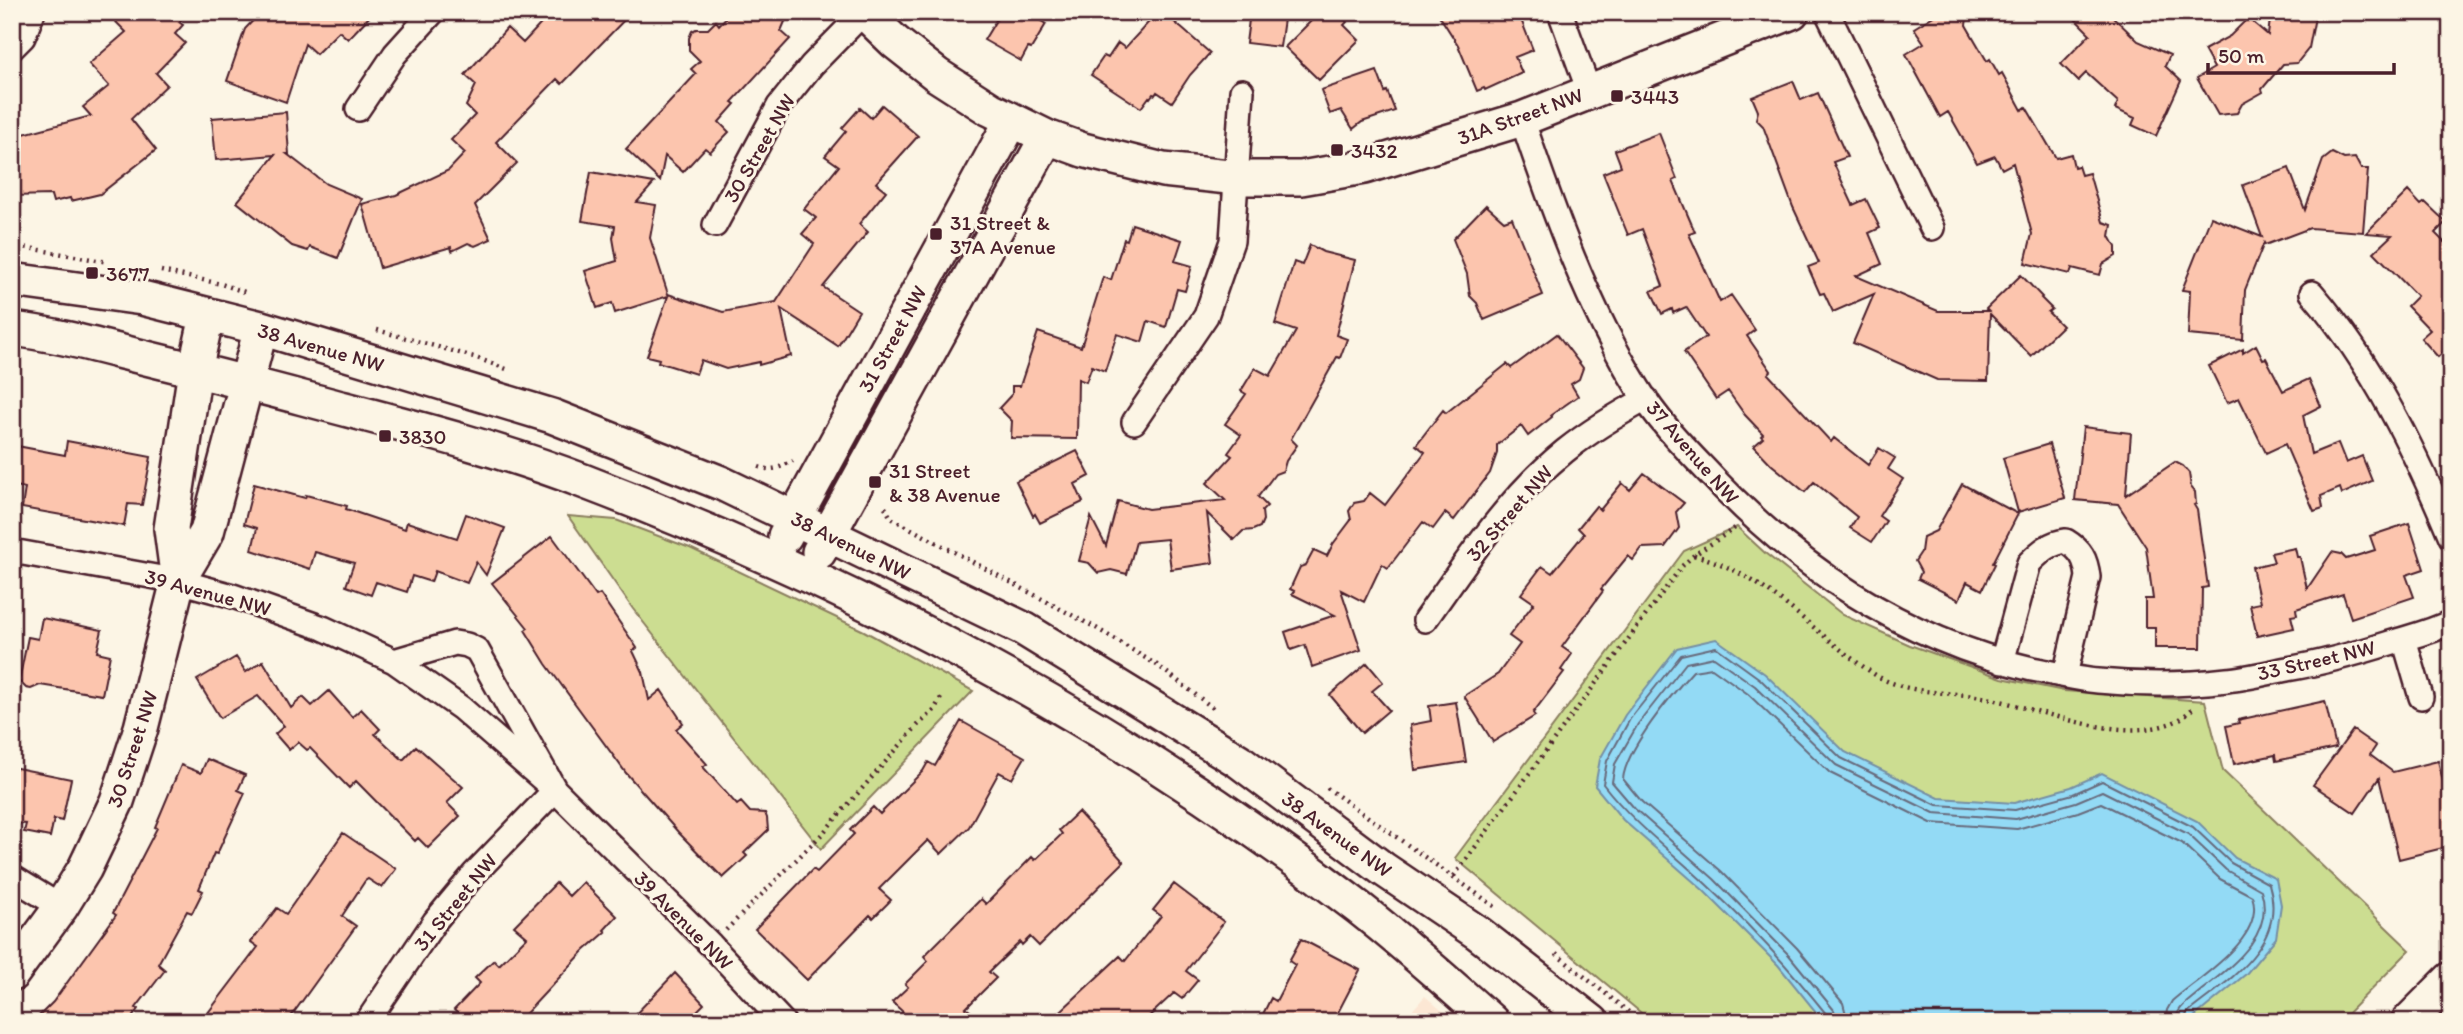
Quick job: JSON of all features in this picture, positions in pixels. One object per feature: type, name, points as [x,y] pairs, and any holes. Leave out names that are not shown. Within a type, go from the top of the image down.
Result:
[{"type":"main road","name":"31A Street NW","points":[[864,12],[895,42],[937,75],[1012,120],[1047,137],[1083,150],[1163,170],[1238,178],[1301,178],[1364,167],[1522,119],[1792,12]]},
{"type":"main road","name":"31 Street NW","points":[[773,559],[1012,120]]},
{"type":"main road","name":"31 Street NW","points":[[807,575],[1047,137]]},
{"type":"main road","name":"38 Avenue NW","points":[[12,280],[142,298],[261,328],[552,416],[721,483],[1024,629],[1239,761],[1383,869],[1478,933],[1592,1022]]},
{"type":"main road","name":"30 Street NW","points":[[178,581],[171,529],[195,370],[207,316]]},
{"type":"main road","name":"30 Street NW","points":[[16,962],[61,907],[85,868],[117,801],[144,717],[178,581],[207,532],[261,328]]},
{"type":"main road","points":[[12,329],[42,333],[246,382],[450,437],[580,480],[773,559],[951,647],[1098,729],[1213,804],[1361,909],[1492,1022]]},
{"type":"main road","points":[[2408,1022],[2451,979]]},
{"type":"street","points":[[13,48],[23,37],[33,12]]},
{"type":"street","points":[[358,109],[395,54],[433,12]]},
{"type":"street","name":"30 Street NW","points":[[715,225],[779,106],[806,71],[864,12]]},
{"type":"street","points":[[1560,12],[1589,91]]},
{"type":"street","points":[[1827,12],[1932,228]]},
{"type":"street","points":[[1134,422],[1206,316],[1232,242],[1242,91]]},
{"type":"street","name":"37 Avenue NW","points":[[1522,119],[1538,166],[1600,319],[1646,399],[1666,427],[1776,540],[1828,579],[1899,620],[1983,657],[2096,681],[2143,683],[2227,680]]},
{"type":"street","points":[[2312,293],[2370,372],[2451,537]]},
{"type":"street","name":"32 Street NW","points":[[1425,621],[1478,545],[1535,478],[1565,451],[1604,423],[1646,399]]},
{"type":"street","points":[[2002,662],[2029,563],[2040,551],[2054,543],[2066,541],[2079,549],[2087,564],[2088,577],[2065,675]]},
{"type":"street","name":"39 Avenue NW","points":[[12,551],[178,581],[281,612],[394,661],[461,708],[555,790],[710,945],[771,1018]]},
{"type":"street","name":"33 Street NW","points":[[2227,680],[2326,663],[2430,632],[2451,622]]},
{"type":"street","name":"33 Street NW","points":[[2404,639],[2421,697]]},
{"type":"street","name":"39 Avenue NW","points":[[394,661],[454,643],[477,650],[555,790]]},
{"type":"street","name":"31 Street NW","points":[[367,1022],[435,921],[474,874],[555,790]]},
{"type":"street","points":[[12,877],[61,907]]},
{"type":"path","points":[[1454,876],[1682,566],[1751,516]]},
{"type":"path","points":[[710,945],[832,822],[933,712],[942,696]]},
{"type":"shaded area","points":[[1425,996],[1455,1022],[1402,1022]]},
{"type":"green space","points":[[568,516],[616,520],[690,548],[864,631],[973,691],[821,849],[633,609]]},
{"type":"green space","points":[[1737,527],[1765,553],[1843,615],[1910,645],[2002,678],[2064,691],[2205,701],[2223,771],[2410,950],[2339,1022],[1652,1022],[1455,858],[1684,551]]},
{"type":"water","points":[[1716,639],[1765,674],[1845,752],[1939,798],[2014,803],[2071,787],[2102,773],[2197,821],[2235,858],[2276,879],[2281,905],[2276,938],[2246,974],[2188,1022],[1824,1022],[1778,965],[1703,890],[1623,820],[1595,786],[1600,759],[1625,715],[1677,648]]},
{"type":"building","points":[[125,12],[188,12],[179,22],[183,25],[175,34],[185,43],[156,73],[167,85],[131,119],[156,150],[100,194],[53,202],[51,195],[12,196],[12,137],[91,116],[83,107],[109,86],[89,64],[126,32],[116,22]]},
{"type":"building","points":[[261,12],[374,12],[348,39],[339,31],[316,54],[305,44],[286,102],[227,81],[245,29]]},
{"type":"building","points":[[552,12],[632,12],[562,84],[557,79],[496,142],[517,163],[475,205],[491,239],[475,246],[468,243],[452,251],[451,247],[380,268],[362,204],[396,195],[449,170],[465,153],[451,140],[475,115],[466,106],[476,85],[465,75],[507,28],[523,43]]},
{"type":"building","points":[[731,12],[789,12],[781,31],[790,39],[732,102],[735,104],[719,122],[729,132],[710,152],[705,148],[683,172],[665,156],[660,181],[626,149],[696,74],[691,69],[700,61],[689,50],[692,31],[708,29],[716,21],[719,25]]},
{"type":"building","points":[[1001,12],[1026,12],[1046,24],[1021,61],[984,40]]},
{"type":"building","points":[[1158,12],[1163,12],[1210,53],[1190,75],[1172,102],[1157,92],[1149,97],[1141,108],[1091,75],[1104,56],[1108,58],[1118,43],[1125,48]]},
{"type":"building","points":[[1250,12],[1285,12],[1280,47],[1246,43]]},
{"type":"building","points":[[1320,12],[1338,12],[1347,22],[1344,25],[1359,40],[1319,80],[1285,47]]},
{"type":"building","points":[[1437,12],[1518,12],[1533,50],[1515,57],[1522,73],[1477,91],[1458,45]]},
{"type":"building","points":[[1940,12],[1968,12],[1966,25],[1987,61],[1990,59],[1999,75],[2002,73],[2022,110],[2026,107],[2056,158],[2071,154],[2074,167],[2078,166],[2081,175],[2089,173],[2103,222],[2112,225],[2110,236],[2116,247],[2116,256],[2103,264],[2100,275],[2072,268],[2070,274],[2025,263],[2032,234],[2013,163],[2002,169],[1995,156],[1977,163],[1948,112],[1940,117],[1906,54],[1924,43],[1914,28]]},
{"type":"building","points":[[2068,12],[2108,12],[2138,41],[2170,55],[2165,66],[2181,81],[2156,136],[2132,125],[2135,118],[2115,109],[2118,102],[2086,73],[2078,81],[2061,64],[2090,34]]},
{"type":"building","points":[[2271,12],[2316,12],[2309,48],[2297,63],[2283,64],[2262,89],[2263,92],[2242,104],[2237,113],[2218,115],[2197,78],[2214,68],[2204,50],[2230,36],[2248,18],[2268,35]]},
{"type":"building","points":[[1377,71],[1395,111],[1362,122],[1353,129],[1341,110],[1330,114],[1321,90]]},
{"type":"building","points":[[1793,81],[1801,100],[1818,93],[1847,157],[1833,162],[1853,205],[1866,199],[1880,228],[1869,233],[1882,264],[1856,276],[1938,311],[1988,311],[1986,309],[2021,275],[2052,309],[2048,312],[2062,326],[2031,356],[1990,314],[1988,381],[1937,380],[1853,343],[1874,294],[1833,312],[1824,293],[1820,294],[1808,267],[1819,263],[1793,207],[1763,126],[1756,119],[1758,111],[1752,97]]},
{"type":"building","points":[[882,105],[918,136],[876,183],[886,191],[859,224],[868,232],[823,287],[859,311],[838,346],[781,309],[791,356],[759,365],[759,362],[726,369],[701,360],[696,374],[647,356],[668,296],[615,313],[612,303],[597,308],[585,271],[617,261],[613,238],[615,226],[582,221],[591,172],[654,183],[637,202],[656,205],[650,238],[668,294],[723,312],[776,302],[814,244],[802,234],[816,218],[804,209],[839,166],[825,156],[846,131],[842,128],[860,108],[871,118]]},
{"type":"building","points":[[286,112],[287,154],[326,184],[362,199],[338,258],[310,247],[308,251],[292,246],[237,202],[275,155],[216,160],[212,118]]},
{"type":"building","points":[[1659,133],[1677,179],[1673,181],[1695,232],[1689,234],[1720,302],[1731,295],[1755,330],[1747,336],[1771,371],[1768,374],[1831,442],[1834,438],[1868,465],[1879,448],[1895,458],[1888,469],[1903,479],[1879,516],[1886,521],[1872,542],[1850,528],[1857,517],[1814,482],[1805,492],[1772,465],[1754,446],[1763,438],[1763,434],[1728,391],[1716,399],[1684,352],[1706,337],[1686,307],[1673,313],[1672,309],[1662,314],[1651,291],[1663,286],[1642,229],[1628,235],[1603,173],[1621,166],[1615,150]]},
{"type":"building","points":[[2332,153],[2344,159],[2355,158],[2361,169],[2368,169],[2363,232],[2310,228],[2265,245],[2264,243],[2245,290],[2243,340],[2188,335],[2190,291],[2182,290],[2211,217],[2262,237],[2243,185],[2289,168],[2305,210],[2323,160]]},
{"type":"building","points":[[2408,191],[2421,205],[2425,202],[2446,222],[2435,233],[2451,249],[2451,350],[2448,347],[2438,357],[2421,338],[2430,330],[2407,306],[2417,296],[2374,252],[2392,235],[2366,233]]},
{"type":"building","points":[[1486,205],[1504,221],[1512,218],[1543,295],[1484,320],[1477,303],[1470,296],[1467,274],[1453,239]]},
{"type":"building","points":[[1132,224],[1182,240],[1175,261],[1192,266],[1185,291],[1177,289],[1166,327],[1148,321],[1142,342],[1117,334],[1105,371],[1092,366],[1086,382],[1078,379],[1077,439],[1011,438],[1012,421],[999,408],[1012,394],[1012,386],[1020,386],[1038,332],[1081,347],[1103,277],[1111,280],[1124,239],[1127,240]]},
{"type":"building","points":[[1310,245],[1323,252],[1355,260],[1336,335],[1347,339],[1340,358],[1337,357],[1291,439],[1297,445],[1283,471],[1275,474],[1258,497],[1267,506],[1262,511],[1263,520],[1260,527],[1243,531],[1234,540],[1207,513],[1213,563],[1171,569],[1167,539],[1136,542],[1127,574],[1111,570],[1098,573],[1089,563],[1079,561],[1091,517],[1106,546],[1118,501],[1148,509],[1225,500],[1207,483],[1232,456],[1228,453],[1241,435],[1225,424],[1246,394],[1241,391],[1255,368],[1270,376],[1296,331],[1275,324],[1294,262],[1302,265]]},
{"type":"building","points":[[1557,334],[1583,368],[1579,379],[1571,384],[1578,396],[1528,436],[1521,426],[1497,445],[1490,473],[1454,520],[1445,513],[1433,529],[1423,522],[1388,568],[1382,564],[1364,602],[1341,590],[1361,650],[1312,667],[1305,645],[1291,650],[1285,632],[1335,615],[1292,594],[1294,591],[1290,589],[1300,567],[1306,565],[1314,550],[1327,556],[1351,520],[1349,511],[1354,503],[1364,501],[1370,493],[1385,505],[1425,452],[1416,445],[1443,410],[1446,413],[1507,364],[1511,368]]},
{"type":"building","points":[[2256,345],[2283,391],[2309,379],[2321,406],[2303,415],[2311,454],[2338,443],[2346,463],[2362,456],[2372,481],[2342,494],[2340,488],[2321,496],[2323,508],[2314,511],[2285,444],[2266,453],[2239,398],[2227,403],[2209,366]]},
{"type":"building","points":[[2083,427],[2131,433],[2126,495],[2175,462],[2189,473],[2191,487],[2195,492],[2194,505],[2197,510],[2208,587],[2202,588],[2201,648],[2155,648],[2155,627],[2145,627],[2145,599],[2153,599],[2146,547],[2118,504],[2075,500]]},
{"type":"building","points":[[67,441],[151,457],[142,505],[128,504],[124,526],[22,508],[25,488],[12,485],[17,446],[65,455]]},
{"type":"building","points":[[2049,444],[2065,498],[2018,512],[2003,458]]},
{"type":"building","points":[[1077,451],[1090,476],[1075,484],[1083,502],[1040,523],[1035,514],[1033,516],[1016,481]]},
{"type":"building","points":[[1644,473],[1684,503],[1676,512],[1679,528],[1665,547],[1642,548],[1633,560],[1628,556],[1601,589],[1603,591],[1562,647],[1572,654],[1561,670],[1564,672],[1533,713],[1535,716],[1493,742],[1464,696],[1498,674],[1520,644],[1509,636],[1534,603],[1521,594],[1542,566],[1552,573],[1584,534],[1578,528],[1596,506],[1600,510],[1622,483],[1630,490]]},
{"type":"building","points":[[254,484],[347,506],[346,509],[405,529],[407,522],[457,538],[466,514],[505,528],[486,575],[476,562],[467,583],[435,571],[431,582],[412,576],[407,592],[376,582],[371,595],[346,586],[354,563],[315,552],[310,569],[252,550],[257,528],[244,524]]},
{"type":"building","points":[[1962,484],[2018,514],[1982,590],[1967,582],[1959,600],[1918,579],[1921,572],[1915,561],[1921,552],[1923,537],[1936,531]]},
{"type":"building","points":[[2409,523],[2424,569],[2406,575],[2414,597],[2351,618],[2343,594],[2296,609],[2297,615],[2291,616],[2294,628],[2257,636],[2250,605],[2260,603],[2252,567],[2274,562],[2271,553],[2295,548],[2297,557],[2300,557],[2307,589],[2332,552],[2341,554],[2346,559],[2375,550],[2370,536]]},
{"type":"building","points":[[552,536],[596,596],[600,594],[637,648],[633,651],[643,672],[649,700],[661,690],[683,723],[676,729],[707,764],[703,767],[737,805],[741,802],[750,812],[765,813],[768,830],[744,853],[747,856],[723,878],[626,773],[546,664],[525,630],[528,628],[492,583]]},
{"type":"building","points":[[42,618],[102,630],[97,652],[110,655],[102,695],[40,685],[31,689],[19,681],[28,637],[38,639]]},
{"type":"building","points":[[236,657],[246,672],[263,661],[291,708],[303,697],[312,706],[329,691],[352,717],[361,709],[380,729],[375,734],[403,760],[416,746],[463,787],[447,803],[460,816],[428,848],[418,838],[415,841],[356,781],[349,788],[310,748],[307,750],[298,742],[289,750],[275,734],[284,726],[258,696],[220,718],[197,680]]},
{"type":"building","points":[[1367,663],[1383,682],[1372,691],[1389,710],[1362,733],[1330,695]]},
{"type":"building","points":[[2325,701],[2336,748],[2276,761],[2275,755],[2234,764],[2226,726],[2239,723],[2238,720]]},
{"type":"building","points":[[1456,702],[1466,762],[1415,770],[1410,725],[1431,721],[1429,706]]},
{"type":"building","points":[[961,721],[1025,757],[1012,779],[999,772],[969,827],[941,854],[928,840],[879,889],[891,900],[873,918],[870,915],[807,980],[755,929],[813,869],[817,872],[854,834],[850,830],[873,807],[880,814],[923,771],[928,762],[935,766]]},
{"type":"building","points":[[2353,730],[2376,746],[2370,755],[2393,772],[2438,761],[2451,812],[2451,846],[2399,859],[2379,778],[2355,813],[2313,785]]},
{"type":"building","points":[[207,759],[245,775],[238,790],[245,793],[217,854],[214,853],[199,889],[203,891],[192,913],[187,911],[158,964],[165,970],[136,1008],[138,1009],[129,1022],[33,1022],[53,1002],[116,915],[113,913],[157,828],[155,827],[181,765],[201,773]]},
{"type":"building","points":[[12,767],[71,779],[62,821],[54,819],[50,837],[24,832],[26,824],[12,823]]},
{"type":"building","points":[[1078,812],[1124,862],[1039,946],[1030,937],[1022,945],[1020,942],[989,972],[996,978],[966,1008],[970,1011],[959,1022],[893,1022],[903,1012],[892,1002],[908,987],[905,984],[928,961],[924,956],[981,899],[986,904],[1032,857],[1035,860],[1062,834],[1059,830]]},
{"type":"building","points":[[343,833],[396,869],[382,888],[368,879],[365,881],[342,916],[356,926],[287,1022],[201,1022],[258,947],[251,942],[277,908],[286,914]]},
{"type":"building","points":[[583,882],[617,916],[604,930],[606,932],[584,951],[518,1022],[466,1022],[454,1010],[480,983],[475,978],[494,960],[499,965],[527,937],[514,926],[556,883],[569,896]]},
{"type":"building","points":[[1174,884],[1224,922],[1186,971],[1198,980],[1182,999],[1174,993],[1143,1022],[1049,1022],[1120,956],[1125,961],[1161,916],[1153,910]]},
{"type":"building","points":[[1301,939],[1360,970],[1333,1022],[1259,1022],[1271,998],[1276,1001],[1295,965],[1289,961]]},
{"type":"building","points":[[675,973],[704,1004],[686,1022],[628,1022]]},
{"type":"place","name":"3443","points":[[1617,96]]},
{"type":"place","name":"3432","points":[[1337,150]]},
{"type":"place","name":"31 Street & 37A Avenue","points":[[936,234]]},
{"type":"place","name":"3677","points":[[92,273]]},
{"type":"place","name":"3830","points":[[385,436]]},
{"type":"place","name":"31 Street & 38 Avenue","points":[[875,482]]}]
